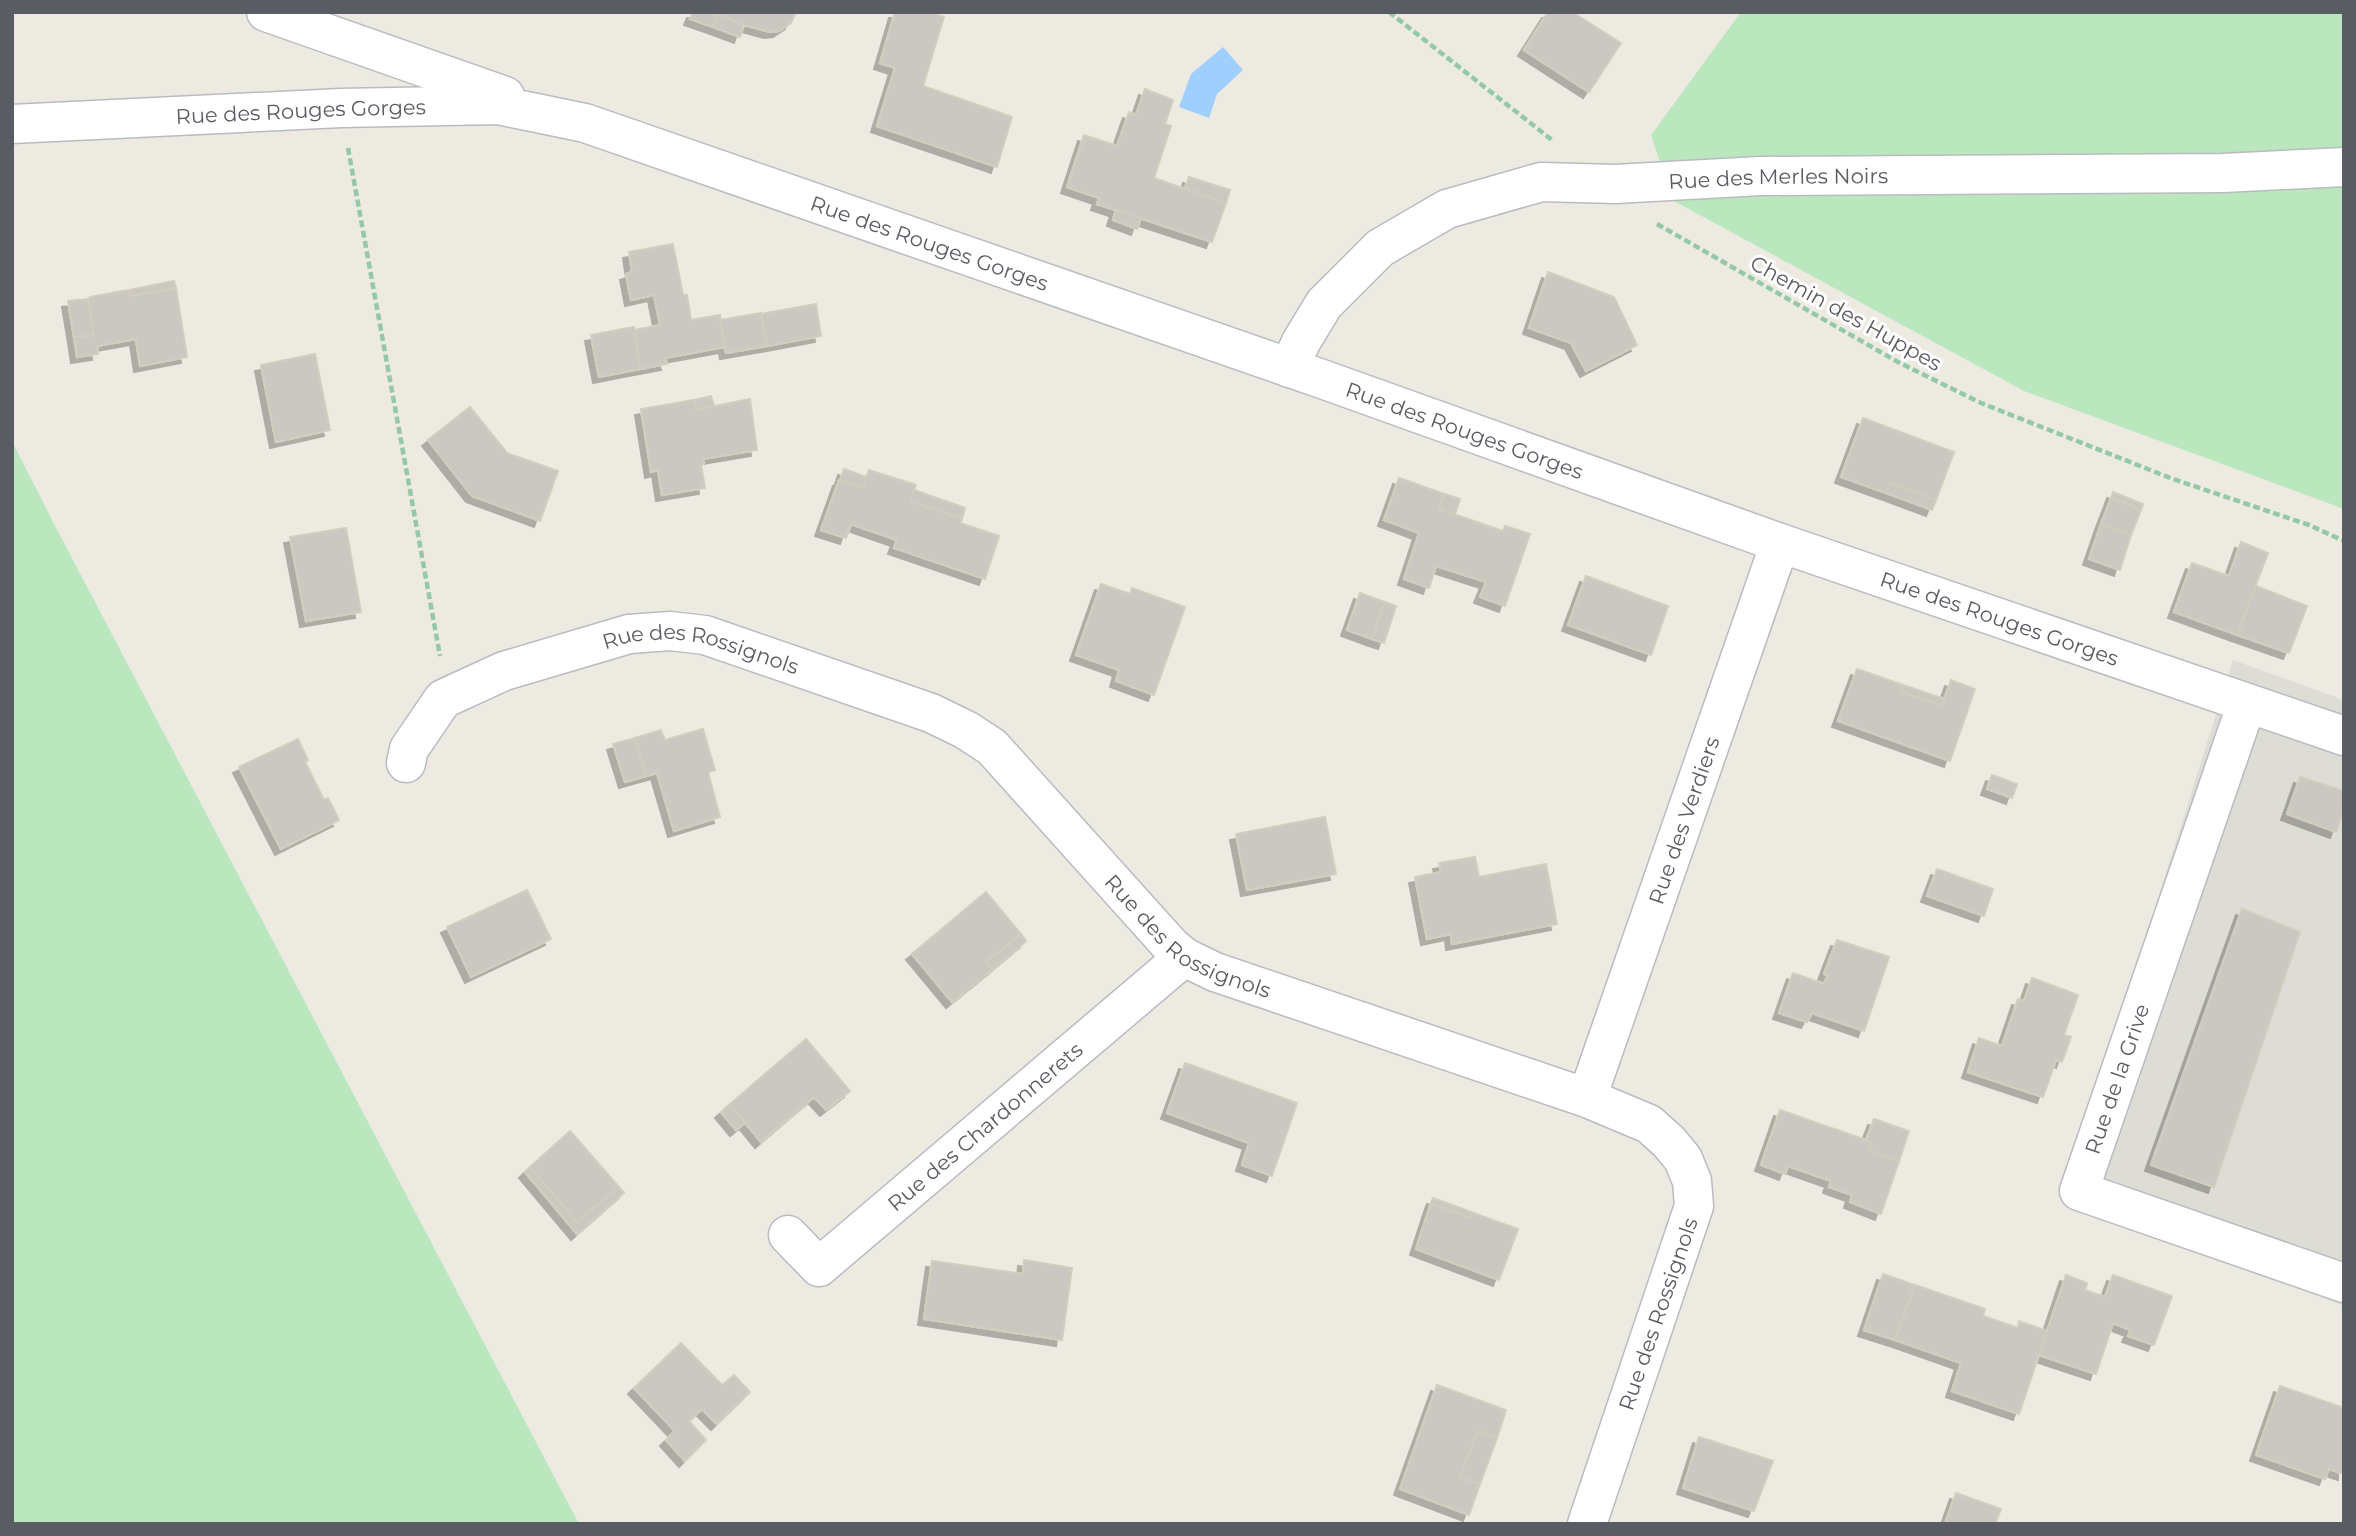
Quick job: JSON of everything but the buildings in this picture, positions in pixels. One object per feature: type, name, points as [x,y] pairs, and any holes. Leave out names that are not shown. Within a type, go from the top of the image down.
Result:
[{"type":"street","name":"Rue des Rouges Gorges","points":[[266,12],[1289,368],[1780,543],[2344,736]]},
{"type":"street","name":"Rue des Rouges Gorges","points":[[12,124],[341,108],[498,105],[585,123]]},
{"type":"street","name":"Rue des Merles Noirs","points":[[1289,368],[1324,304],[1380,248],[1447,209],[1541,182],[1615,184],[1760,176],[2223,173],[2344,167]]},
{"type":"street","name":"Rue des Verdiers","points":[[1587,1098],[1780,543]]},
{"type":"street","name":"Rue des Rossignols","points":[[443,699],[504,671],[629,634],[670,631],[705,635],[931,713],[967,730],[992,747],[1119,890],[1184,957],[1215,972],[1587,1098],[1649,1124],[1683,1159],[1692,1181],[1694,1206],[1587,1524]]},
{"type":"street","points":[[406,763],[409,749],[443,699]]},
{"type":"street","name":"Rue de la Grive","points":[[2247,702],[2079,1191],[2344,1283]]},
{"type":"street","name":"Rue des Chardonnerets","points":[[788,1235],[819,1267],[1184,957]]},
{"type":"path","points":[[1389,12],[1527,123],[1560,146]]},
{"type":"path","points":[[341,108],[439,645],[443,699]]},
{"type":"path","name":"Chemin des Huppes","points":[[1615,184],[1652,221],[1898,362],[1980,403],[2090,448],[2309,525],[2344,541]]},
{"type":"shaded area","points":[[2233,660],[2344,700],[2344,1306],[2063,1201]]},
{"type":"green space","points":[[1741,12],[2344,12],[2344,509],[2024,391],[1672,200],[1651,135]]},
{"type":"green space","points":[[12,441],[52,520],[579,1524],[12,1524]]},
{"type":"water","points":[[1223,47],[1243,70],[1217,94],[1209,118],[1179,107],[1191,74]]}]
